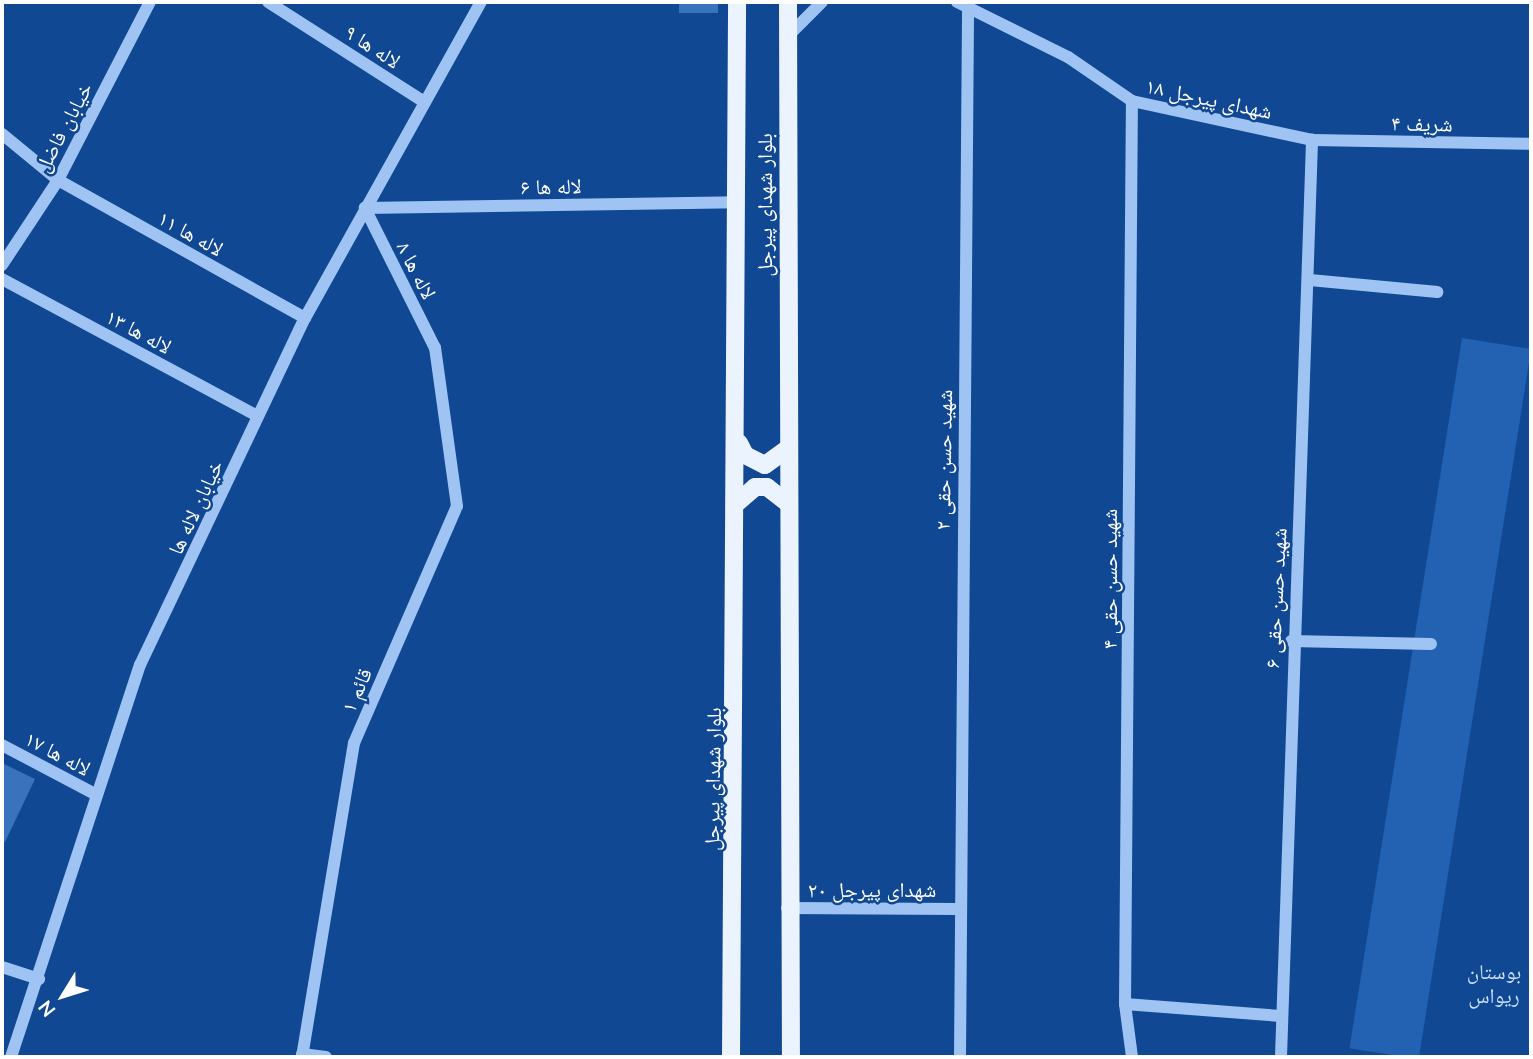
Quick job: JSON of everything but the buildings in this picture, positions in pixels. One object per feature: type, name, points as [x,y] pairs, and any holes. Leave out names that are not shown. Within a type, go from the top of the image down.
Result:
[{"type":"main road","name":"بلوار شهدای پیرجل","points":[[731,1057],[738,502],[737,2]]},
{"type":"main road","name":"بلوار شهدای پیرجل","points":[[788,2],[787,908],[791,1057]]},
{"type":"main road","points":[[738,443],[745,455],[765,465],[786,450]]},
{"type":"main road","points":[[738,502],[755,487],[767,487],[786,502]]},
{"type":"street","name":"خیابان فاضل","points":[[2,265],[58,180],[150,2]]},
{"type":"street","name":"لاله ها ۹","points":[[268,2],[423,101]]},
{"type":"street","name":"خیابان لاله ها","points":[[11,1057],[39,979],[140,665],[305,318],[423,101],[481,2]]},
{"type":"street","points":[[787,37],[822,2]]},
{"type":"street","name":"شهدای پیرجل ۱۸","points":[[957,2],[968,11],[1068,57],[1132,101],[1312,140]]},
{"type":"street","name":"شهید حسن حقی ۲","points":[[960,1057],[957,909],[968,11]]},
{"type":"street","name":"شهید حسن حقی ۴","points":[[1132,101],[1125,1004],[1132,1057]]},
{"type":"street","name":"لاله ها ۱۱","points":[[2,134],[58,180],[305,318]]},
{"type":"street","name":"شریف ۴","points":[[1312,140],[1531,144]]},
{"type":"street","name":"شهید حسن حقی ۶","points":[[1281,1057],[1291,641],[1310,280],[1312,140]]},
{"type":"street","name":"لاله ها ۶","points":[[365,208],[737,202]]},
{"type":"street","name":"لاله ها ۸","points":[[365,208],[435,348]]},
{"type":"street","name":"لاله ها ۱۳","points":[[2,279],[258,416]]},
{"type":"street","points":[[1310,280],[1437,292]]},
{"type":"street","name":"قائم ۱","points":[[302,1056],[354,743],[457,506],[435,348]]},
{"type":"street","points":[[1291,641],[1431,644]]},
{"type":"street","name":"لاله ها ۱۷","points":[[2,745],[97,795]]},
{"type":"street","name":"شهدای پیرجل ۲۰","points":[[787,908],[957,909]]},
{"type":"street","points":[[2,967],[39,979]]},
{"type":"street","points":[[1125,1004],[1281,1016]]},
{"type":"street","points":[[302,1056],[326,1057]]},
{"type":"green space","points":[[1462,338],[1531,350],[1419,1057],[1405,1057],[1350,1048]]},
{"type":"park label","name":"بوستان ریواس","points":[[1494,983]]}]
